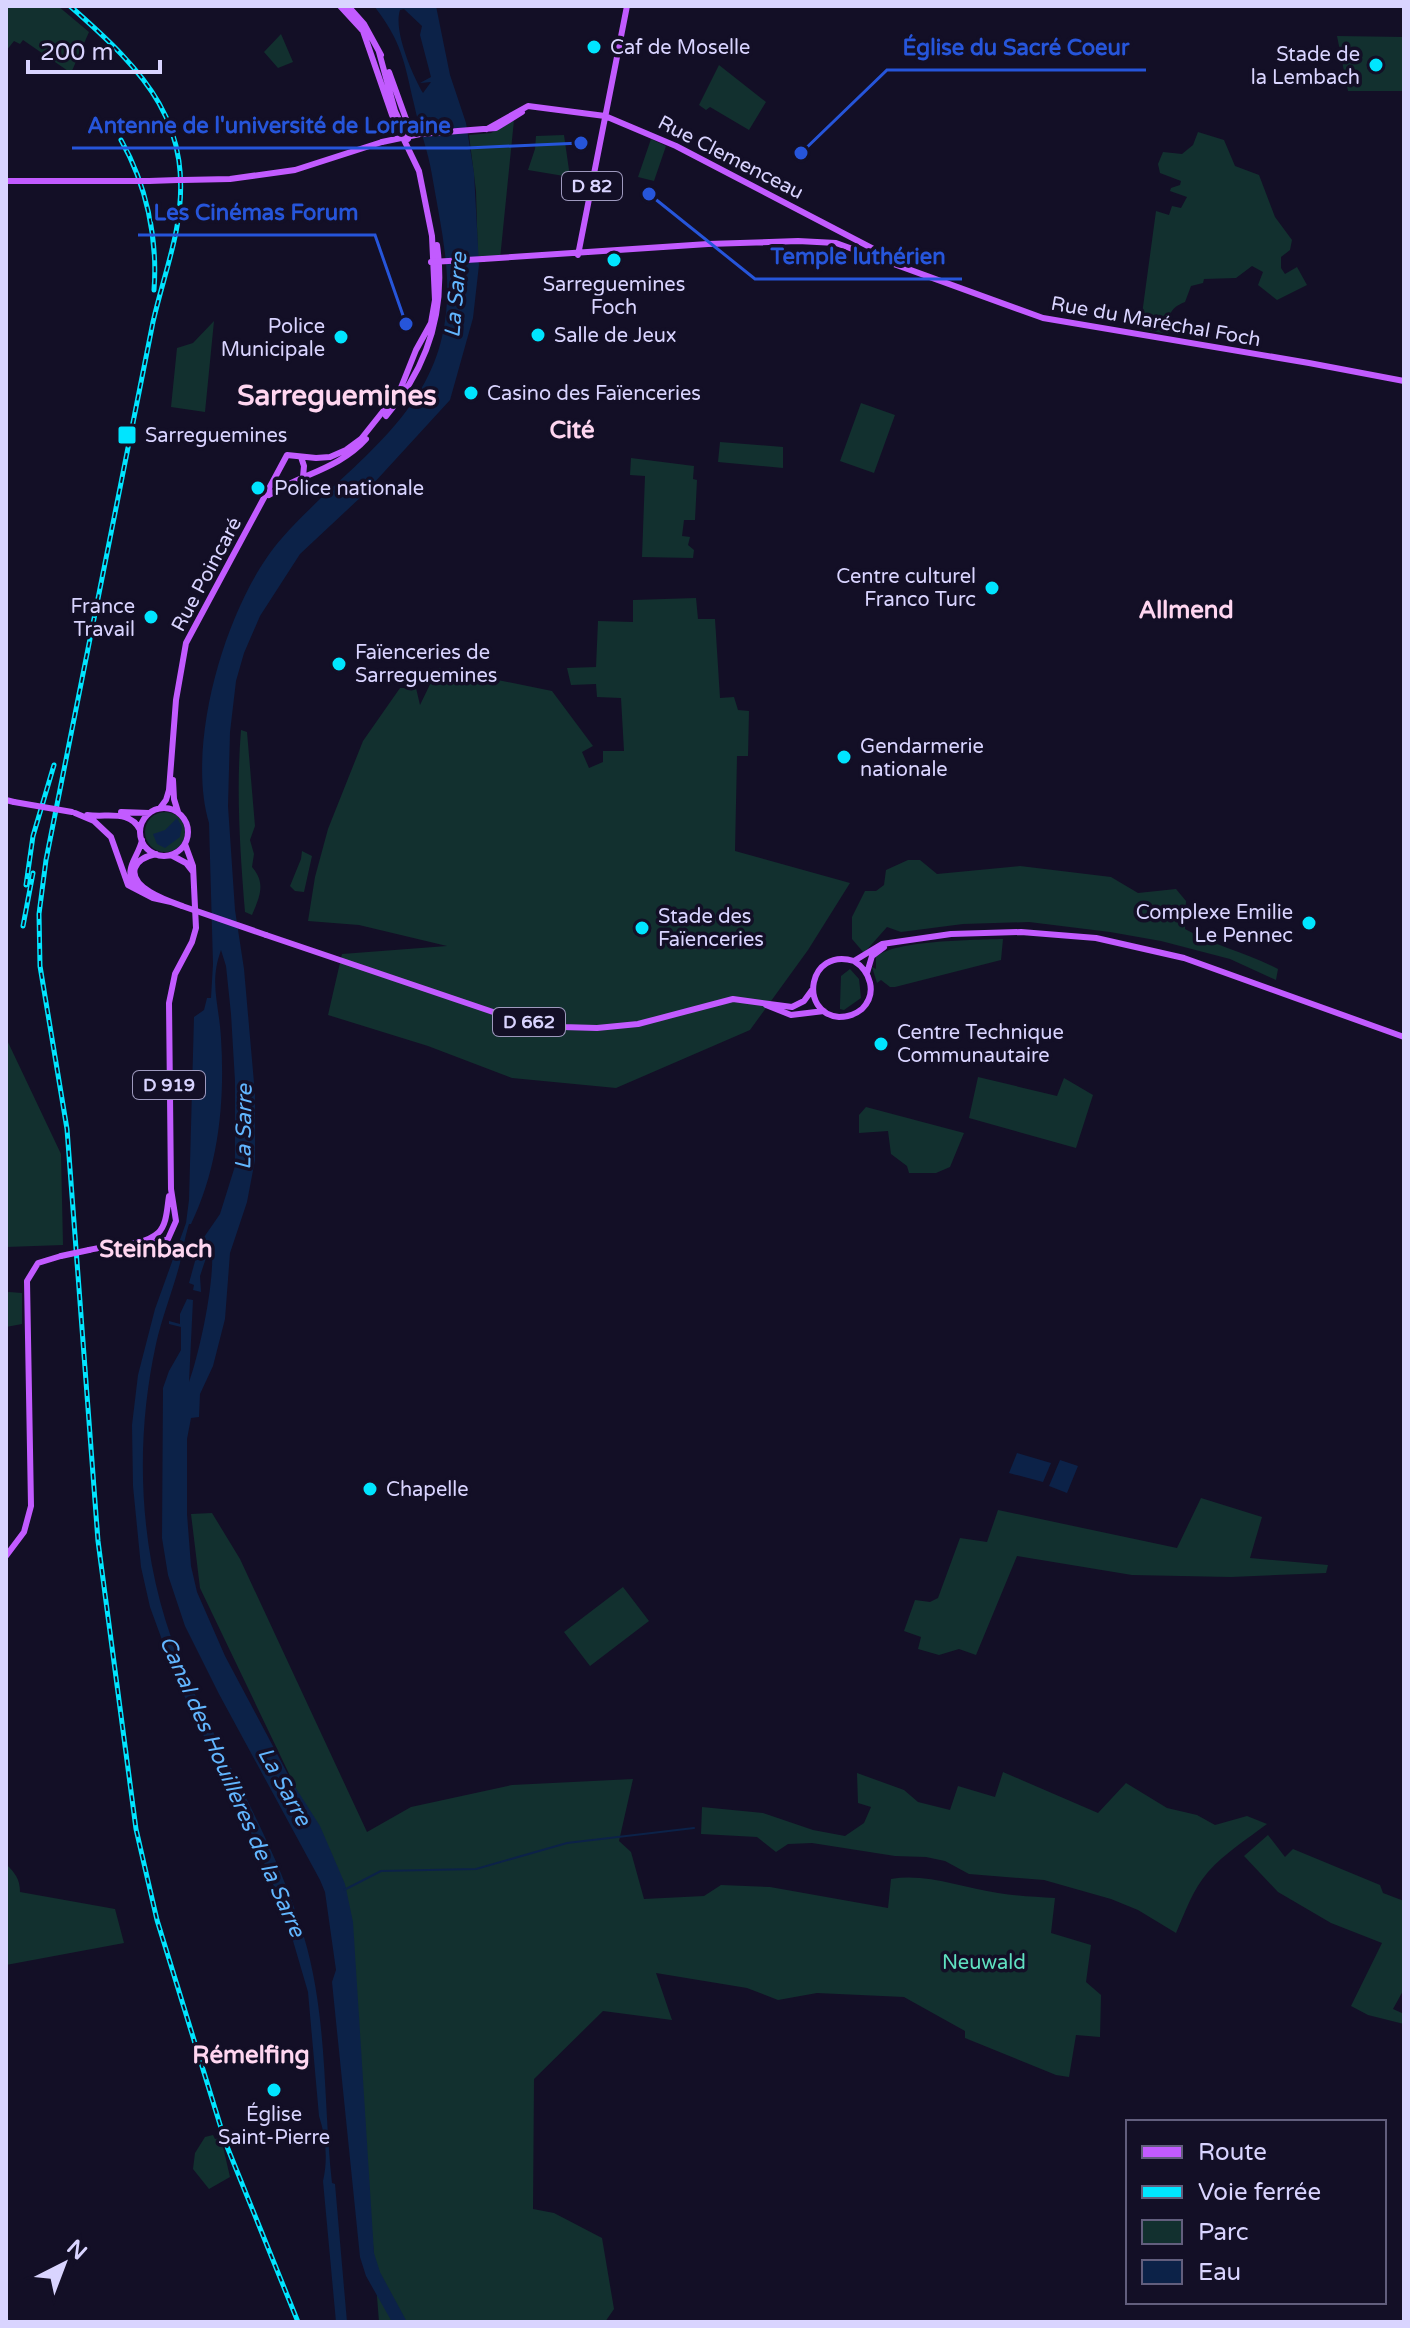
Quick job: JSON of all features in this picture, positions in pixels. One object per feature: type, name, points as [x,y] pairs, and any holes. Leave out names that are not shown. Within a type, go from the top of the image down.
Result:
[{"type":"main road","points":[[340,6],[359,25],[410,124],[420,134]]},
{"type":"main road","points":[[266,497],[297,477],[342,461],[360,446],[399,400],[423,360],[430,345],[440,301],[437,246],[422,170],[395,111],[364,24],[348,6]]},
{"type":"main road","name":"D 82","points":[[578,255],[627,6]]},
{"type":"main road","points":[[297,477],[281,467],[287,455],[335,456],[361,439],[400,390],[431,323],[435,300],[432,236],[419,171],[392,115],[376,54]]},
{"type":"main road","name":"Rue Clemenceau","points":[[6,181],[208,180],[295,170],[382,142],[420,134],[487,129],[526,106],[605,116],[676,146],[852,238],[861,247],[885,255],[891,262]]},
{"type":"main road","points":[[849,246],[852,238]]},
{"type":"main road","points":[[429,262],[578,255],[708,244],[824,241],[861,247]]},
{"type":"main road","name":"Rue du Maréchal Foch","points":[[891,262],[1043,318],[1404,381]]},
{"type":"main road","points":[[297,477],[301,457]]},
{"type":"main road","name":"Rue Poincaré","points":[[178,812],[174,799],[173,764],[176,700],[186,643],[281,467]]},
{"type":"main road","name":"Rue Poincaré","points":[[160,808],[168,795],[173,764]]},
{"type":"main road","points":[[6,800],[94,816],[128,816],[136,822],[142,840],[129,874],[142,893]]},
{"type":"main road","points":[[94,816],[120,812],[149,813],[160,808],[178,812],[185,819],[188,829],[185,844],[171,855]]},
{"type":"main road","points":[[74,812],[94,821],[106,831],[117,849],[125,881],[142,893]]},
{"type":"main road","points":[[140,830],[149,813]]},
{"type":"main road","points":[[142,840],[156,854],[171,855],[186,863],[193,872]]},
{"type":"main road","name":"D 919","points":[[138,1241],[159,1233],[165,1221],[171,1189],[169,1003],[173,981],[195,935],[193,866],[185,844]]},
{"type":"main road","name":"D 662","points":[[156,854],[140,860],[135,868],[135,877],[144,889],[171,902]]},
{"type":"main road","name":"D 662","points":[[142,893],[505,1016],[553,1026],[611,1027],[652,1021],[724,1000],[792,1007],[804,1001],[813,988]]},
{"type":"main road","points":[[854,961],[877,946],[951,934],[1057,933],[1116,941],[1203,964],[1303,1003],[1404,1037]]},
{"type":"main road","points":[[867,973],[854,961],[839,959],[825,964],[815,977],[813,988],[816,1001],[824,1011],[837,1016],[846,1017],[863,1008],[871,991],[867,973],[872,956],[890,944]]},
{"type":"main road","name":"D 662","points":[[762,1003],[791,1015],[824,1011]]},
{"type":"main road","points":[[6,1556],[24,1532],[31,1506],[27,1321],[30,1273],[42,1260],[138,1241],[163,1241],[171,1237],[176,1221],[171,1189]]},
{"type":"green space","points":[[6,6],[58,6],[89,32],[71,73],[23,40],[20,44],[14,41],[6,51]]},
{"type":"green space","points":[[281,34],[293,62],[278,68],[264,52]]},
{"type":"green space","name":"Stade de la Lembach","points":[[1337,36],[1404,37],[1404,91],[1348,91]]},
{"type":"green space","points":[[719,65],[766,102],[749,130],[710,107],[706,110],[699,105]]},
{"type":"green space","points":[[514,120],[500,259],[478,261],[476,191],[469,135],[491,133]]},
{"type":"green space","points":[[1198,132],[1224,140],[1235,166],[1259,175],[1275,217],[1292,240],[1290,250],[1281,257],[1281,268],[1285,274],[1297,267],[1307,285],[1277,300],[1258,285],[1263,272],[1252,266],[1236,278],[1204,279],[1203,283],[1191,286],[1185,302],[1170,314],[1168,334],[1140,329],[1156,211],[1169,215],[1172,206],[1181,208],[1187,197],[1170,191],[1181,181],[1160,173],[1158,164],[1163,152],[1182,154],[1193,145]]},
{"type":"green space","points":[[564,135],[570,177],[528,170],[536,136]]},
{"type":"green space","points":[[651,139],[666,146],[654,181],[638,177]]},
{"type":"green space","points":[[214,321],[205,412],[171,407],[177,348],[193,343]]},
{"type":"green space","points":[[861,403],[895,415],[874,473],[840,461]]},
{"type":"green space","points":[[720,442],[783,447],[783,468],[718,462]]},
{"type":"green space","points":[[631,458],[694,466],[693,479],[697,480],[695,520],[684,520],[682,536],[690,537],[688,545],[694,550],[693,558],[642,557],[645,476],[630,475]]},
{"type":"green space","points":[[696,598],[698,619],[715,619],[720,698],[734,697],[738,710],[749,711],[748,756],[737,756],[735,851],[850,883],[808,950],[750,1030],[616,1088],[512,1078],[428,1046],[328,1015],[342,954],[447,946],[359,925],[308,921],[315,877],[328,829],[363,741],[400,688],[416,688],[420,705],[438,668],[552,691],[593,746],[582,752],[589,768],[603,762],[603,751],[624,751],[621,698],[597,697],[596,684],[571,685],[567,668],[596,667],[598,621],[633,622],[633,600]]},
{"type":"green space","points":[[241,730],[247,732],[255,826],[250,840],[254,854],[252,867],[260,884],[252,915],[245,912],[242,866],[239,798]]},
{"type":"green space","points":[[165,812],[179,818],[185,832],[179,846],[165,852],[151,846],[145,832],[151,818]]},
{"type":"green space","points":[[302,851],[312,856],[304,892],[295,891],[290,886]]},
{"type":"green space","points":[[908,860],[920,860],[937,874],[1020,866],[1111,877],[1138,893],[1176,889],[1186,901],[1185,929],[1278,969],[1276,980],[1230,959],[1161,941],[1029,922],[963,924],[901,932],[887,927],[864,953],[852,939],[852,917],[865,891],[876,891],[884,885],[886,870]]},
{"type":"green space","points":[[1003,939],[1001,960],[895,987],[881,980],[877,983],[872,967],[876,969],[876,957],[900,947]]},
{"type":"green space","points":[[850,969],[859,979],[861,998],[844,1010],[840,1009],[841,976]]},
{"type":"green space","points":[[6,1038],[61,1154],[63,1245],[6,1247]]},
{"type":"green space","points":[[978,1077],[1057,1096],[1064,1078],[1093,1095],[1076,1148],[969,1118]]},
{"type":"green space","points":[[866,1107],[964,1133],[950,1167],[936,1173],[909,1173],[907,1166],[891,1154],[888,1131],[859,1133],[859,1115]]},
{"type":"green space","points":[[6,1293],[22,1293],[22,1324],[6,1327]]},
{"type":"green space","points":[[1201,1498],[1262,1517],[1250,1558],[1328,1565],[1326,1573],[1231,1577],[1132,1575],[1017,1556],[976,1655],[959,1649],[939,1655],[918,1649],[921,1637],[904,1631],[915,1600],[930,1602],[938,1598],[960,1538],[987,1542],[998,1510],[1177,1548]]},
{"type":"green space","name":"Neuwald","points":[[212,1513],[240,1559],[367,1832],[411,1807],[512,1785],[633,1779],[619,1841],[631,1852],[644,1899],[704,1896],[721,1885],[770,1887],[888,1908],[891,1879],[904,1878],[931,1879],[1005,1894],[1055,1898],[1051,1933],[1091,1945],[1086,1982],[1101,1995],[1100,2037],[1076,2035],[1069,2077],[1056,2075],[965,2038],[965,2031],[904,1997],[817,1993],[778,2000],[747,1988],[656,1973],[672,2020],[603,2011],[534,2079],[533,2209],[554,2213],[602,2238],[614,2309],[605,2322],[379,2322],[351,1918],[293,1782],[200,1588],[191,1514]]},
{"type":"green space","points":[[623,1587],[649,1621],[590,1666],[564,1632]]},
{"type":"green space","points":[[1003,1772],[1098,1813],[1126,1783],[1167,1808],[1197,1815],[1215,1825],[1247,1816],[1267,1824],[1208,1872],[1194,1893],[1176,1933],[1138,1910],[1111,1899],[1044,1880],[969,1874],[945,1861],[926,1857],[895,1856],[812,1843],[788,1844],[776,1852],[757,1837],[701,1834],[702,1807],[763,1813],[813,1830],[845,1836],[864,1823],[871,1807],[858,1803],[857,1773],[904,1790],[918,1802],[950,1810],[958,1786],[995,1797]]},
{"type":"green space","points":[[1268,1835],[1285,1857],[1293,1849],[1380,1885],[1383,1893],[1404,1901],[1404,1989],[1393,2009],[1404,2014],[1404,2024],[1368,2015],[1351,2006],[1382,1943],[1331,1923],[1278,1892],[1244,1856]]},
{"type":"green space","points":[[6,1864],[16,1876],[20,1892],[115,1909],[124,1943],[6,1965]]},
{"type":"green space","points":[[213,2135],[215,2139],[221,2138],[230,2177],[209,2189],[193,2169],[195,2153],[205,2137]]},
{"type":"water","points":[[374,6],[436,6],[450,75],[466,123],[474,173],[479,265],[473,318],[450,400],[362,496],[300,554],[260,616],[236,681],[230,732],[228,806],[235,910],[244,969],[255,1094],[255,1160],[247,1202],[230,1253],[225,1319],[213,1366],[200,1394],[199,1417],[191,1418],[187,1439],[187,1514],[191,1566],[197,1592],[225,1656],[292,1782],[320,1826],[345,1884],[353,1922],[374,2253],[380,2272],[407,2322],[392,2322],[366,2276],[360,2257],[332,1982],[336,1970],[325,1892],[185,1626],[168,1575],[162,1538],[163,1388],[181,1350],[181,1327],[169,1324],[169,1321],[180,1324],[180,1314],[187,1299],[193,1300],[189,1382],[206,1312],[212,1273],[211,1243],[200,1276],[201,1292],[193,1290],[194,1285],[189,1283],[200,1243],[220,1214],[235,1166],[231,1014],[226,966],[221,950],[215,983],[222,1062],[218,1133],[208,1179],[189,1224],[156,1344],[144,1428],[143,1471],[150,1555],[171,1638],[279,1870],[293,1903],[312,1967],[321,2029],[329,2152],[332,2183],[335,2184],[347,2322],[336,2322],[323,2181],[326,2148],[319,2116],[308,1992],[284,1910],[253,1837],[177,1681],[150,1607],[141,1567],[133,1486],[132,1425],[138,1375],[155,1309],[186,1223],[189,1200],[194,1017],[204,1010],[207,998],[211,998],[213,964],[209,823],[203,790],[203,753],[216,674],[228,634],[262,565],[304,515],[376,446],[416,397],[432,368],[446,316],[447,276],[443,235],[430,166],[404,64],[396,41]],"holes":[[[404,9],[422,26],[420,35],[431,77],[420,83],[431,82],[423,93],[409,65],[402,41],[400,10]]]},
{"type":"water","points":[[177,818],[182,827],[180,837],[165,848],[157,844],[153,834],[165,830]]},
{"type":"water","points":[[1017,1453],[1051,1463],[1043,1482],[1009,1473]]},
{"type":"water","points":[[1060,1460],[1078,1466],[1067,1493],[1049,1486]]},
{"type":"waterway","points":[[344,1890],[381,1871],[476,1869],[567,1843],[694,1828]]},
{"type":"waterway","points":[[6,2313],[8,2322]]},
{"type":"railway","points":[[70,6],[121,54],[159,103],[179,160],[181,194],[176,232],[153,322],[46,860],[39,914],[40,966],[67,1129],[98,1541],[136,1829],[157,1920],[226,2144],[298,2322]]},
{"type":"railway","points":[[121,140],[137,175],[148,212],[154,251],[154,290]]},
{"type":"railway","points":[[26,885],[33,836],[54,765]]},
{"type":"railway","points":[[23,926],[33,873]]},
{"type":"place","name":"Caf de Moselle","points":[[594,47]]},
{"type":"place","name":"Stade de la Lembach","points":[[1376,65]]},
{"type":"place","name":"Antenne de l'université de Lorraine","points":[[581,143]]},
{"type":"place","name":"Église du Sacré Coeur","points":[[801,153]]},
{"type":"place","name":"Temple luthérien","points":[[649,194]]},
{"type":"place","name":"Sarreguemines Foch","points":[[614,260]]},
{"type":"place","name":"Les Cinémas Forum","points":[[406,324]]},
{"type":"place","name":"Salle de Jeux","points":[[538,335]]},
{"type":"place","name":"Police Municipale","points":[[341,337]]},
{"type":"place","name":"Casino des Faïenceries","points":[[471,393]]},
{"type":"place","name":"Sarreguemines","points":[[127,435]]},
{"type":"place","name":"Police nationale","points":[[258,488]]},
{"type":"place","name":"Centre culturel Franco Turc","points":[[992,588]]},
{"type":"place","name":"France Travail","points":[[151,617]]},
{"type":"place","name":"Faïenceries de Sarreguemines","points":[[339,664]]},
{"type":"place","name":"Gendarmerie nationale","points":[[844,757]]},
{"type":"place","name":"Complexe Emilie Le Pennec","points":[[1309,923]]},
{"type":"place","name":"Stade des Faïenceries","points":[[642,928]]},
{"type":"place","name":"Centre Technique Communautaire","points":[[881,1044]]},
{"type":"place","name":"Chapelle","points":[[370,1489]]},
{"type":"place","name":"Église Saint-Pierre","points":[[274,2090]]},
{"type":"district","name":"Sarreguemines","points":[[337,395]]},
{"type":"district","name":"Cité","points":[[572,430]]},
{"type":"district","name":"Allmend","points":[[1186,610]]},
{"type":"district","name":"Steinbach","points":[[156,1249]]},
{"type":"district","name":"Rémelfing","points":[[251,2055]]},
{"type":"water label","name":"La Sarre","points":[[455,295]]},
{"type":"water label","name":"La Sarre","points":[[243,1127]]},
{"type":"water label","name":"Canal des Houillères de la Sarre","points":[[233,1786]]},
{"type":"water label","name":"La Sarre","points":[[285,1786]]}]
